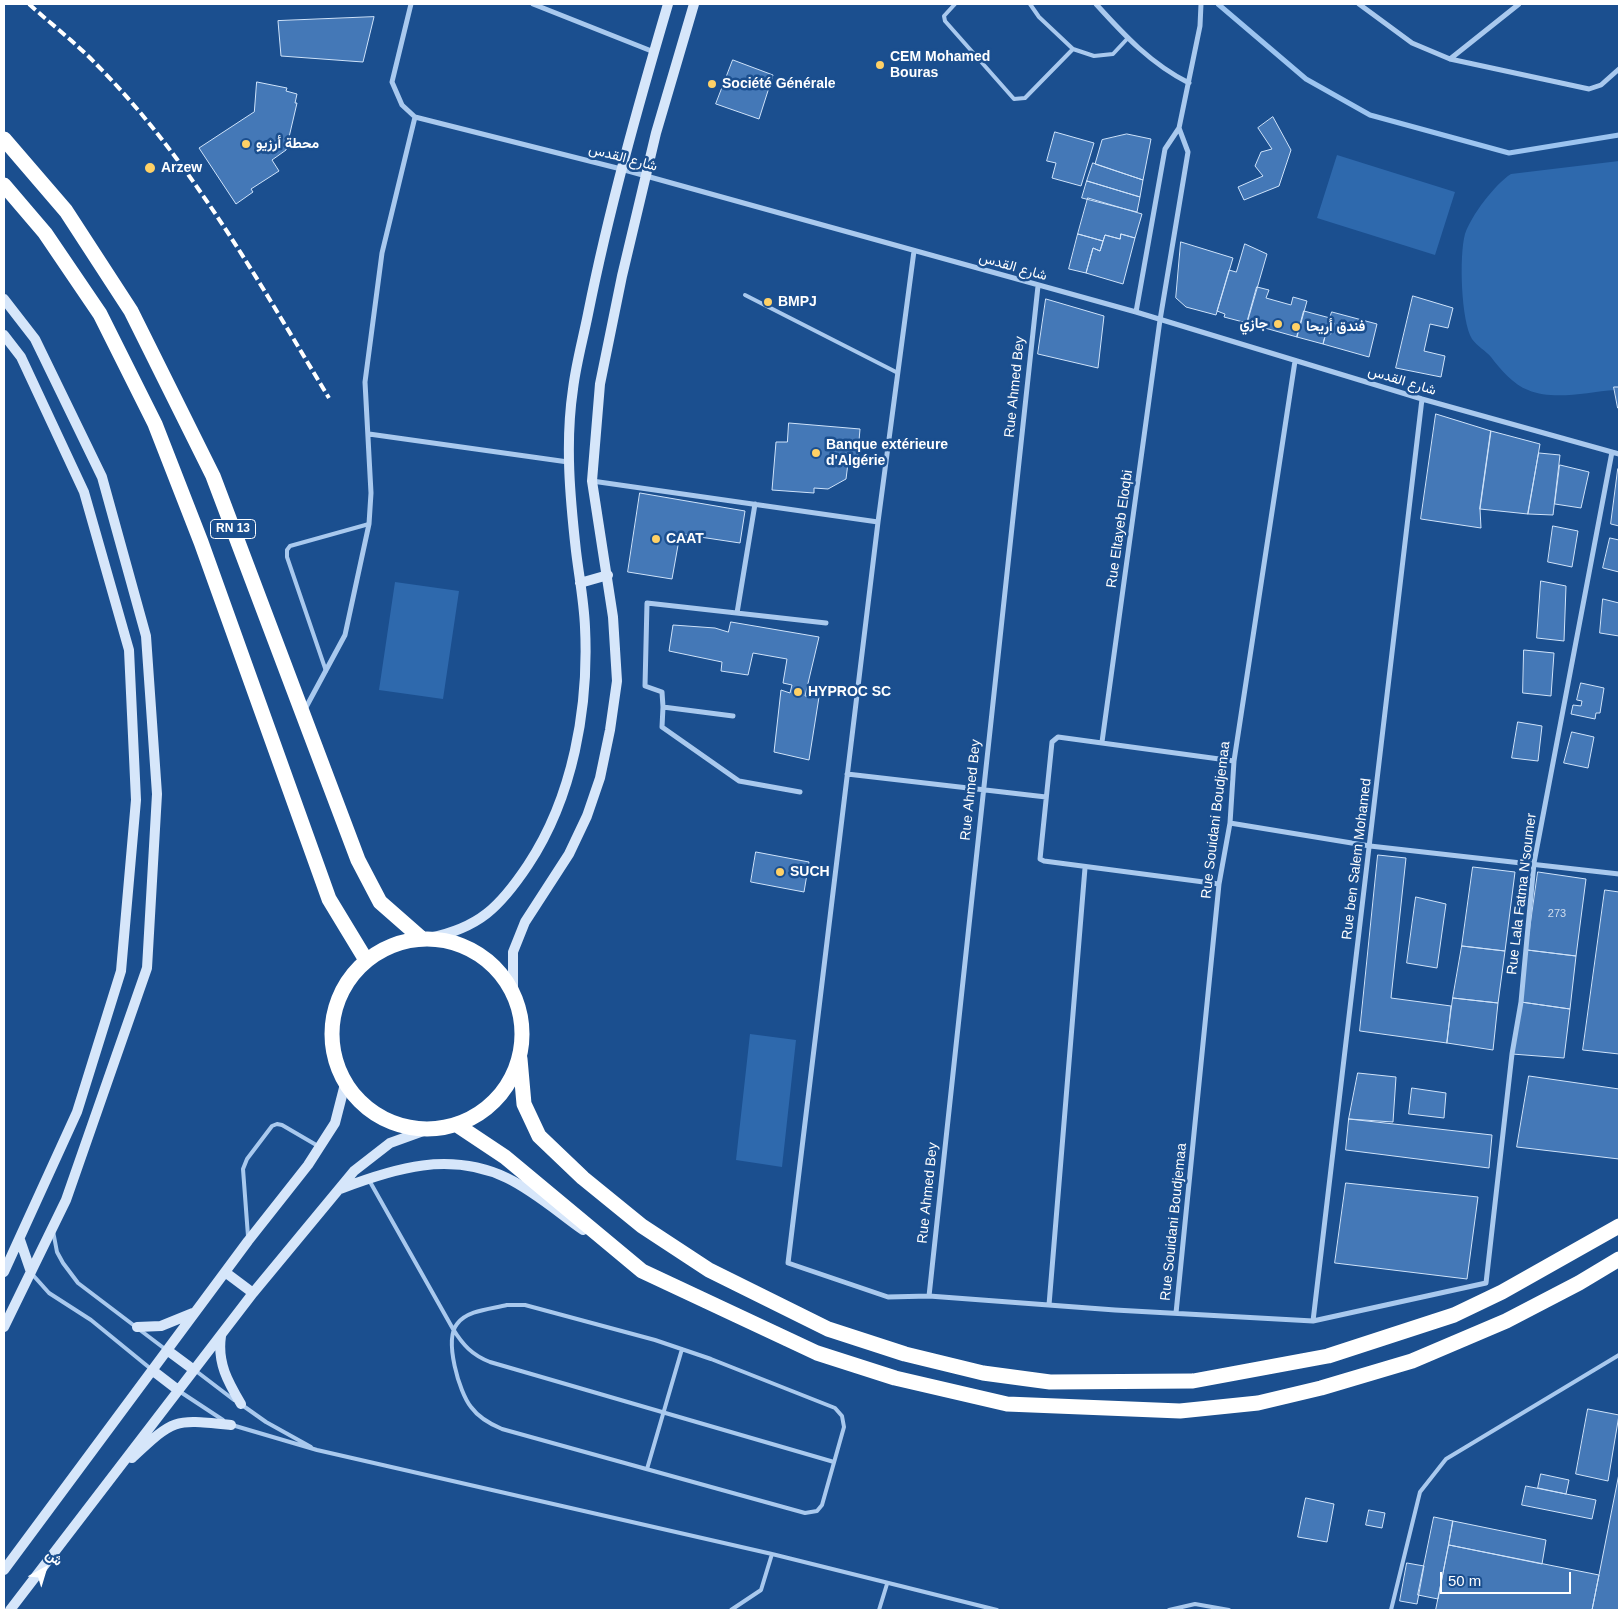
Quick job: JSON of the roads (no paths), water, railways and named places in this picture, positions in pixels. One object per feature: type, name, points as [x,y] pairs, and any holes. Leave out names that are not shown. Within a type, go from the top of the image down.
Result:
[{"type":"highway","name":"RN 13","points":[[4,139],[66,211],[131,311],[213,476],[358,860],[380,902],[425,938]]},
{"type":"highway","name":"RN 13","points":[[4,185],[45,233],[100,314],[155,424],[201,542],[329,899],[366,960]]},
{"type":"highway","points":[[520,1059],[507,1088],[485,1111],[457,1125],[426,1130],[394,1124],[366,1108],[345,1084],[334,1059],[330,1032],[335,1005],[347,980],[366,960],[382,949],[401,942],[425,938],[455,943],[479,954],[499,971],[513,992],[520,1014],[522,1029],[520,1059],[524,1104],[539,1136],[583,1178],[642,1226],[709,1270],[828,1329],[905,1354],[983,1373],[1050,1382],[1193,1381],[1328,1356],[1454,1315],[1502,1292],[1619,1226]]},
{"type":"highway","points":[[457,1125],[505,1157],[642,1271],[817,1352],[895,1378],[1007,1404],[1180,1411],[1258,1403],[1321,1388],[1412,1361],[1506,1321],[1580,1283],[1619,1259]]},
{"type":"main road","points":[[425,938],[456,933],[488,914],[516,884],[536,852],[567,779],[585,690],[585,626],[570,500],[567,441],[573,388],[595,278],[621,169],[668,4]]},
{"type":"main road","points":[[513,992],[513,952],[525,922],[569,854],[587,816],[600,778],[617,681],[608,575],[592,481],[600,384],[622,276],[656,133],[694,4]]},
{"type":"main road","points":[[4,299],[35,339],[102,477],[146,636],[157,794],[147,968],[66,1200],[4,1327]]},
{"type":"main road","points":[[4,335],[21,357],[84,492],[129,650],[136,800],[121,970],[77,1112],[4,1272]]},
{"type":"main road","points":[[580,584],[608,575]]},
{"type":"main road","points":[[4,1570],[248,1241],[320,1148],[335,1123],[345,1084]]},
{"type":"main road","points":[[10,1610],[253,1293],[354,1171],[390,1143],[426,1130]]},
{"type":"main road","points":[[339,1189],[401,1168],[444,1163],[477,1167],[507,1178],[642,1271]]},
{"type":"main road","points":[[20,1240],[31,1272]]},
{"type":"main road","points":[[225,1272],[253,1293]]},
{"type":"main road","points":[[137,1327],[162,1326],[196,1312]]},
{"type":"main road","points":[[221,1335],[220,1356],[222,1369],[241,1404]]},
{"type":"main road","points":[[167,1350],[194,1370]]},
{"type":"main road","points":[[152,1370],[178,1390]]},
{"type":"main road","points":[[110,1480],[154,1437],[172,1424],[191,1421],[232,1425]]},
{"type":"street","points":[[303,713],[345,635],[369,524],[371,493],[365,382],[382,253],[415,117],[402,104],[392,82],[411,4]]},
{"type":"street","points":[[533,4],[654,52]]},
{"type":"street","points":[[1096,4],[1128,39],[1170,73],[1189,83]]},
{"type":"street","points":[[1136,312],[1166,149],[1179,128],[1189,83],[1200,26],[1201,4]]},
{"type":"street","points":[[1359,4],[1412,43],[1450,59],[1589,88],[1601,85],[1619,69]]},
{"type":"street","points":[[1450,59],[1519,4]]},
{"type":"street","name":"شارع القدس","points":[[415,117],[621,169],[1136,312],[1422,399],[1619,454]]},
{"type":"street","name":"Rue Eltayeb Eloqbi","points":[[1102,742],[1160,320],[1188,152],[1179,128]]},
{"type":"street","points":[[914,251],[878,522],[788,1263],[888,1297],[928,1296],[1313,1321]]},
{"type":"street","name":"Rue Ahmed Bey","points":[[928,1296],[1038,286]]},
{"type":"street","name":"Rue Souidani Boudjemaa","points":[[1176,1313],[1219,884],[1230,824],[1234,761],[1295,361]]},
{"type":"street","name":"Rue ben Salem Mohamed","points":[[1313,1321],[1422,399]]},
{"type":"street","points":[[368,434],[568,462]]},
{"type":"street","name":"Rue Lala Fatma N'soumer","points":[[1313,1321],[1486,1284],[1512,1054],[1521,1002],[1534,863],[1612,452]]},
{"type":"street","points":[[592,481],[878,522]]},
{"type":"street","points":[[737,613],[755,504]]},
{"type":"street","points":[[800,792],[739,781],[662,727],[662,692],[645,686],[647,603],[826,623]]},
{"type":"street","points":[[663,707],[733,716]]},
{"type":"street","points":[[1219,884],[1044,862],[1040,859],[1046,798],[1054,738],[1102,742],[1234,761]]},
{"type":"street","points":[[847,774],[1046,798]]},
{"type":"street","points":[[1230,824],[1370,846],[1619,874]]},
{"type":"street","points":[[1049,1305],[1085,868]]},
{"type":"lane","points":[[955,4],[944,16],[945,21],[1014,99],[1025,98],[1073,49]]},
{"type":"lane","points":[[1030,4],[1039,17],[1073,49],[1094,56],[1113,54],[1128,39]]},
{"type":"lane","points":[[745,295],[898,373]]},
{"type":"lane","points":[[326,671],[287,557],[287,550],[290,546],[369,524]]},
{"type":"lane","points":[[248,1241],[243,1169],[247,1159],[272,1126],[282,1125],[320,1148]]},
{"type":"lane","points":[[368,1178],[453,1330],[462,1343],[481,1359],[834,1462]]},
{"type":"lane","points":[[53,1227],[58,1252],[78,1284],[167,1350]]},
{"type":"lane","points":[[31,1272],[49,1293],[91,1320],[152,1370]]},
{"type":"lane","points":[[516,1304],[682,1349],[835,1408],[842,1416],[844,1427],[822,1505],[817,1511],[809,1513],[502,1429],[480,1417],[464,1397],[451,1337],[457,1323],[469,1315],[516,1304]]},
{"type":"lane","points":[[647,1469],[682,1349]]},
{"type":"lane","points":[[1391,1610],[1420,1492],[1446,1459],[1619,1355]]},
{"type":"lane","points":[[194,1370],[266,1422],[317,1450]]},
{"type":"lane","points":[[178,1390],[207,1412],[232,1425],[317,1450],[772,1554],[997,1610]]},
{"type":"lane","points":[[732,1610],[760,1590],[772,1554]]},
{"type":"lane","points":[[880,1610],[887,1584]]},
{"type":"lane","points":[[1169,1610],[1194,1604],[1228,1610]]},
{"type":"waterway","points":[[1218,4],[1306,79],[1370,115],[1509,153],[1619,135]]},
{"type":"railway","points":[[29,4],[97,65],[163,141],[194,182],[222,224],[329,398]]},
{"type":"place","name":"CEM Mohamed Bouras","points":[[880,65]]},
{"type":"place","name":"Société Générale","points":[[712,84]]},
{"type":"place","name":"محطة أرزيو","points":[[246,144]]},
{"type":"place","name":"Arzew","points":[[150,168]]},
{"type":"place","name":"BMPJ","points":[[768,302]]},
{"type":"place","name":"جازي","points":[[1278,324]]},
{"type":"place","name":"فندق أريحا","points":[[1296,327]]},
{"type":"place","name":"Banque extérieure d'Algérie","points":[[816,453]]},
{"type":"place","name":"CAAT","points":[[656,539]]},
{"type":"place","name":"HYPROC SC","points":[[798,692]]},
{"type":"place","name":"SUCH","points":[[780,872]]}]
